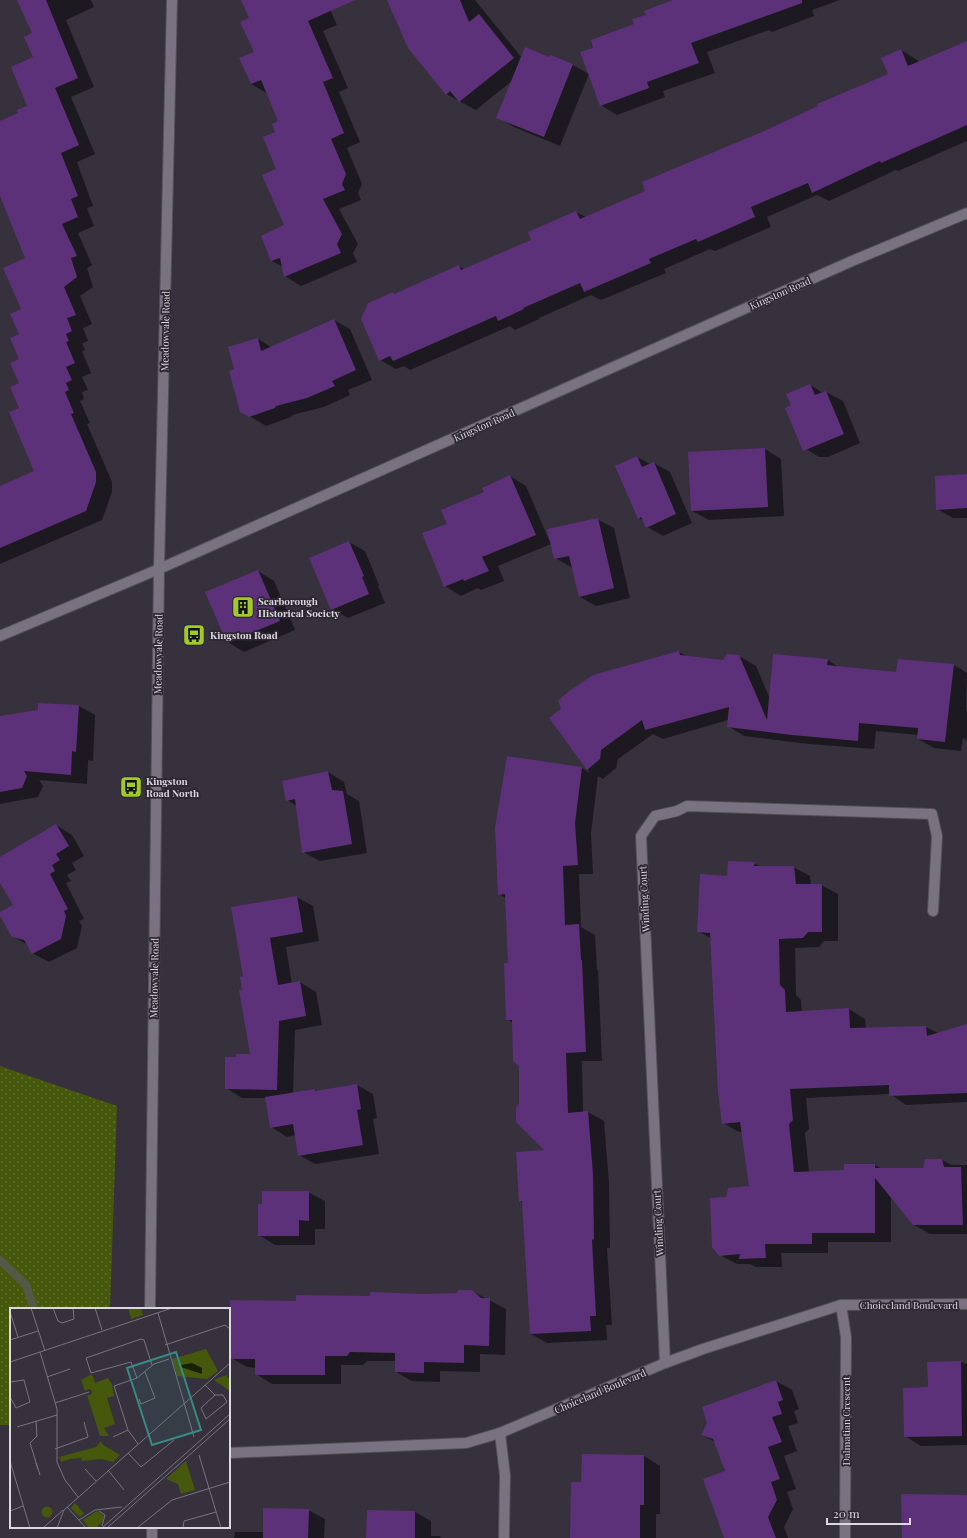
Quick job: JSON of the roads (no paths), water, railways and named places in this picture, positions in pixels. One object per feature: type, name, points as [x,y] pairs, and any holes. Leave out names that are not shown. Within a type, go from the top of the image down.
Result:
[{"type":"street","name":"Meadowvale Road","points":[[150,1308],[159,569],[172,0]]},
{"type":"street","name":"Kingston Road","points":[[0,636],[159,569],[845,264],[967,213]]},
{"type":"street","name":"Winding Court","points":[[664,1363],[641,836],[655,816],[676,811],[687,806],[932,814],[937,836],[933,911]]},
{"type":"street","name":"Choiceland Boulevard","points":[[230,1453],[466,1443],[500,1433],[664,1363],[703,1348],[841,1305],[967,1304]]},
{"type":"street","name":"Dalmatian Crescent","points":[[841,1305],[846,1337],[845,1538]]},
{"type":"street","points":[[500,1433],[505,1475],[504,1538]]},
{"type":"waterway","points":[[0,1260],[26,1285],[34,1308]]},
{"type":"place","name":"Scarborough Historical Society","points":[[243,607]]},
{"type":"place","name":"Kingston Road","points":[[194,635]]},
{"type":"place","name":"Kingston Road North","points":[[131,787]]}]
